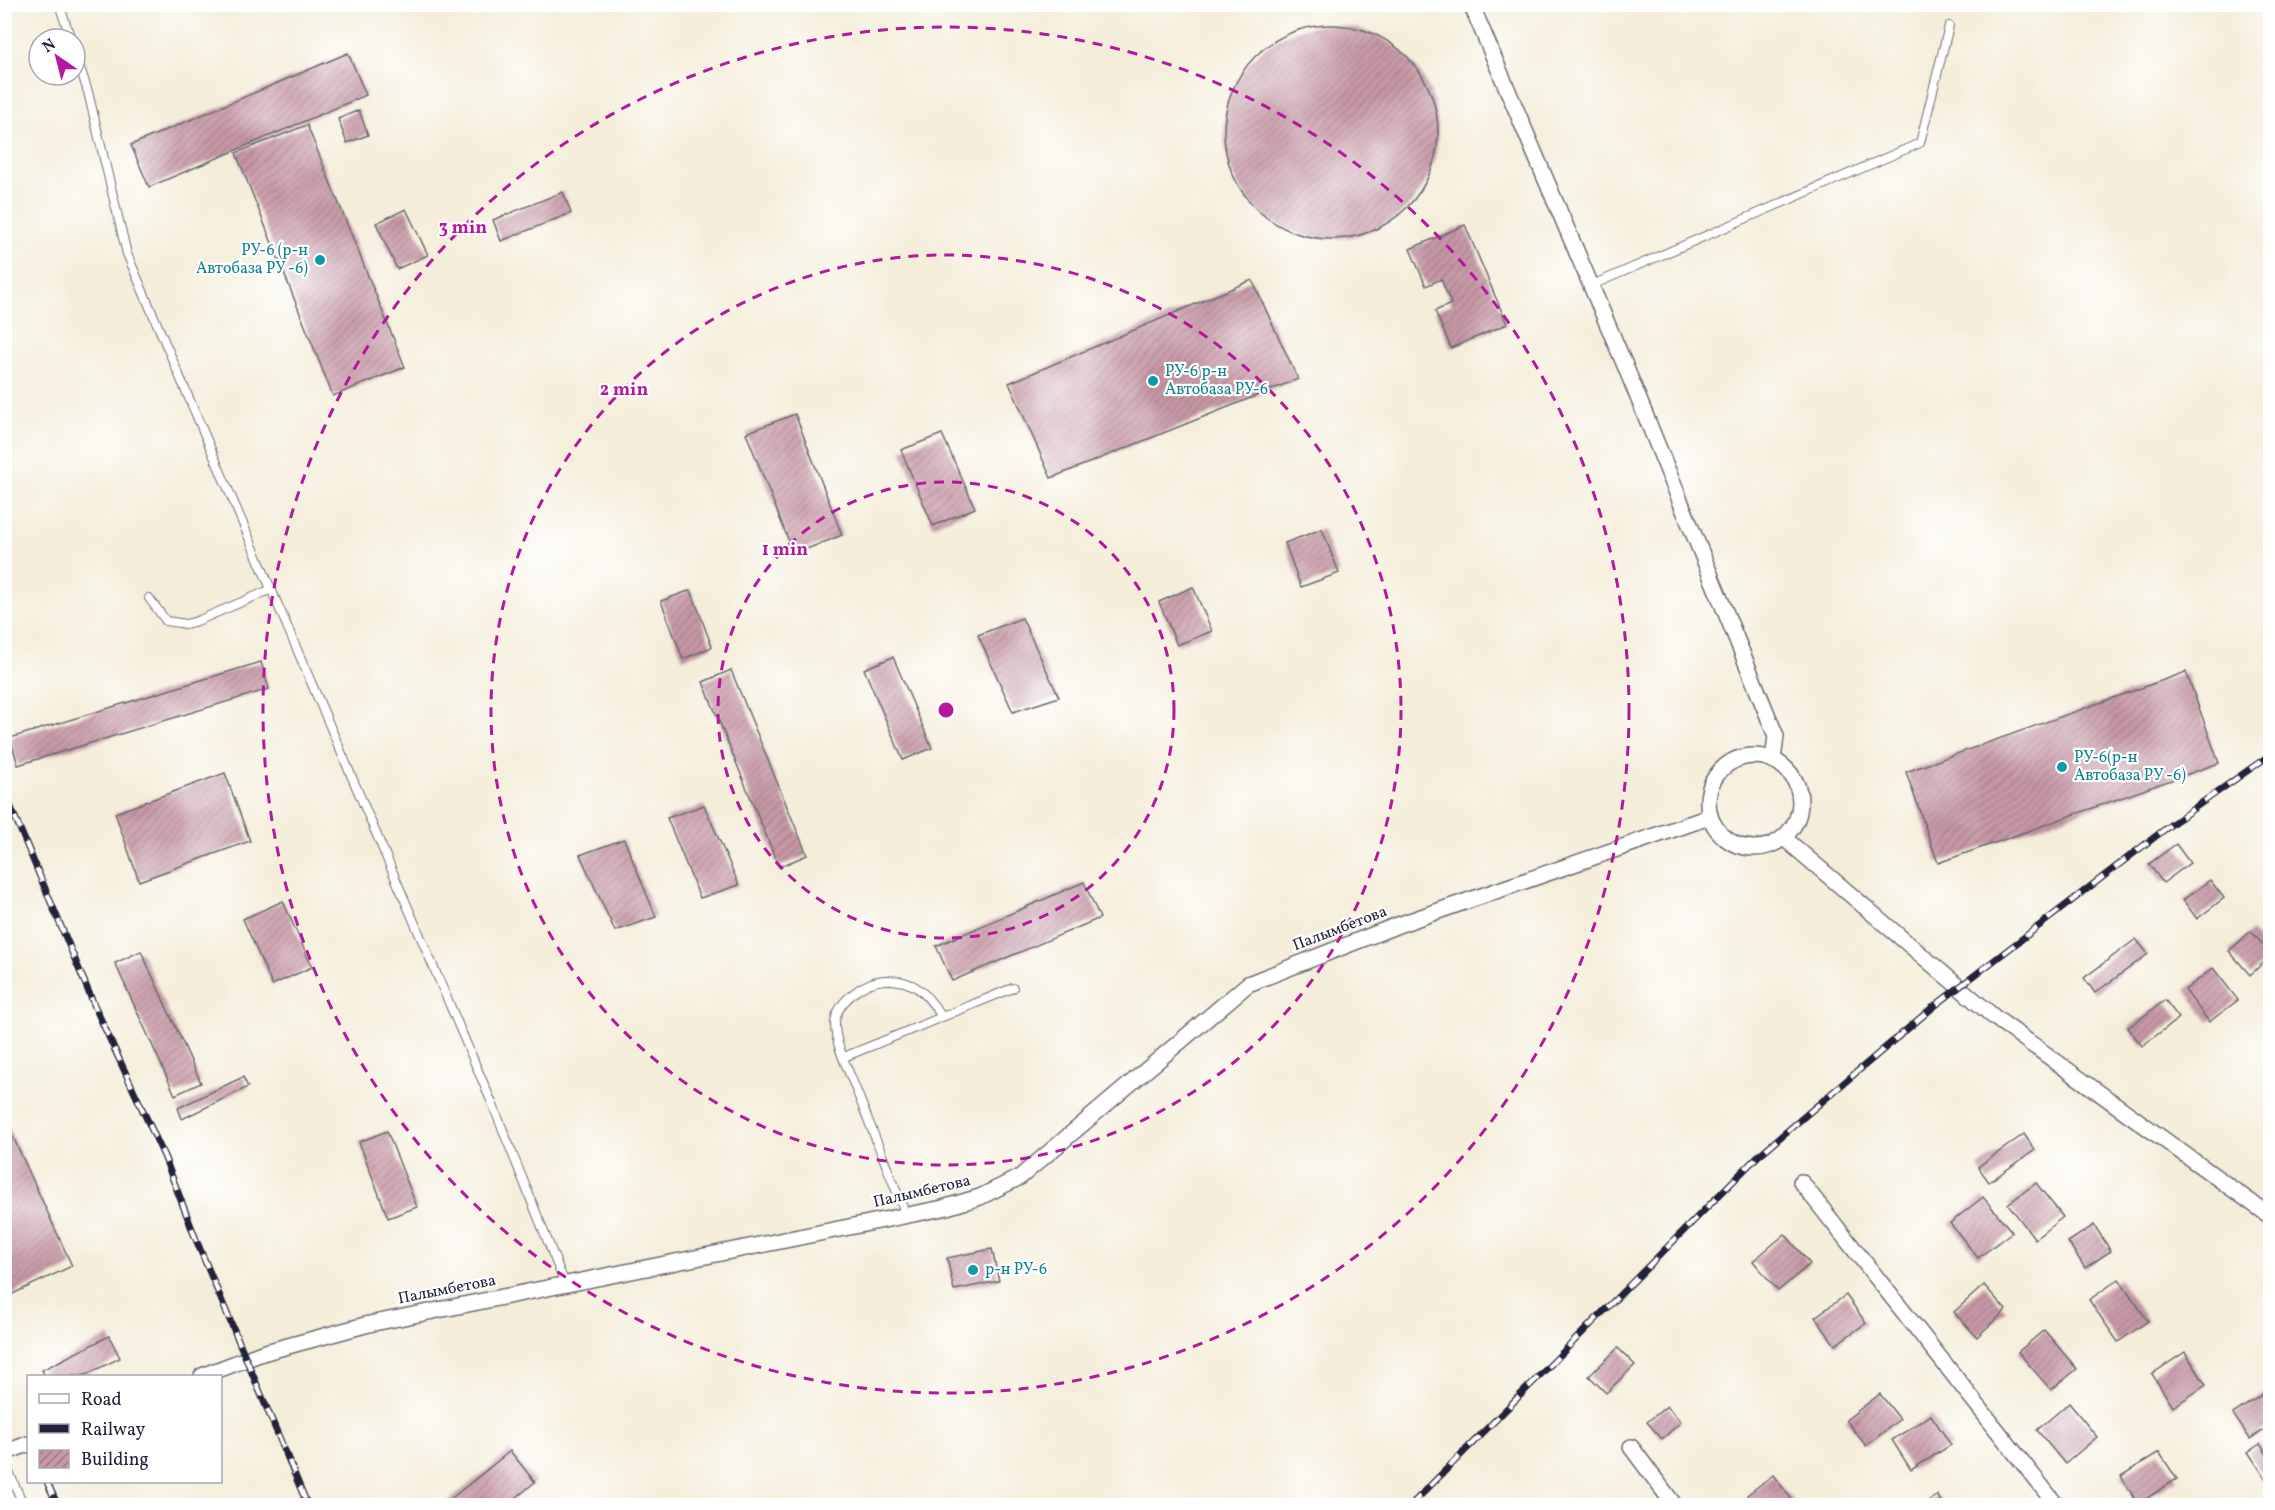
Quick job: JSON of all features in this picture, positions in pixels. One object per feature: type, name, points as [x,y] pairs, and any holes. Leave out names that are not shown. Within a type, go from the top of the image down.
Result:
[{"type":"street","points":[[1471,4],[1776,736],[1773,760]]},
{"type":"street","points":[[1758,756],[1773,760],[1786,769],[1795,781],[1800,796],[1797,818],[1784,838],[1771,846],[1756,849],[1741,847],[1727,841],[1716,830],[1709,817],[1707,802],[1710,786],[1717,773],[1728,763],[1742,757],[1758,756]]},
{"type":"street","name":"Палымбетова","points":[[207,1375],[262,1353],[369,1324],[906,1215],[980,1197],[1020,1177],[1248,984],[1398,925],[1709,817]]},
{"type":"street","points":[[1784,838],[1994,1017],[2271,1216]]},
{"type":"street","points":[[1802,1182],[2057,1506]]},
{"type":"street","points":[[4,1453],[27,1444]]},
{"type":"street","points":[[1631,1447],[1675,1506]]},
{"type":"lane","points":[[59,4],[66,27]]},
{"type":"lane","points":[[1590,286],[1920,143],[1949,26]]},
{"type":"lane","points":[[86,87],[127,254],[492,1103],[565,1284]]},
{"type":"lane","points":[[149,598],[166,621],[186,624],[272,589]]},
{"type":"lane","points":[[906,1215],[844,1057],[835,1026],[838,1010],[849,997],[880,981],[900,980],[914,984],[926,993],[942,1017]]},
{"type":"lane","points":[[844,1057],[1012,988]]},
{"type":"lane","points":[[4,1461],[24,1506]]},
{"type":"building","points":[[1331,25],[1352,27],[1372,33],[1407,56],[1430,91],[1436,111],[1438,132],[1436,153],[1430,173],[1407,208],[1372,231],[1352,237],[1331,239],[1310,237],[1290,231],[1255,208],[1232,173],[1226,153],[1224,132],[1226,111],[1232,91],[1255,56],[1290,33],[1310,27]]},
{"type":"building","points":[[348,53],[366,95],[149,187],[131,145]]},
{"type":"building","points":[[359,110],[368,135],[347,143],[338,119]]},
{"type":"building","name":"РУ-6 (р-н Автобаза РУ -6)","points":[[307,125],[405,367],[333,396],[236,153]]},
{"type":"building","points":[[563,192],[571,213],[501,241],[493,220]]},
{"type":"building","points":[[406,209],[428,255],[397,269],[376,223]]},
{"type":"building","points":[[1465,225],[1507,324],[1451,348],[1435,311],[1451,304],[1441,279],[1426,286],[1410,249]]},
{"type":"building","name":"РУ-6 р-н Автобаза РУ-6","points":[[1252,280],[1298,379],[1051,478],[1009,383]]},
{"type":"building","points":[[795,414],[842,535],[794,554],[746,433]]},
{"type":"building","points":[[942,434],[975,508],[933,526],[901,450]]},
{"type":"building","points":[[1322,529],[1339,573],[1301,587],[1285,543]]},
{"type":"building","points":[[1193,587],[1212,631],[1177,645],[1159,602]]},
{"type":"building","points":[[691,590],[712,647],[683,659],[661,601]]},
{"type":"building","points":[[1022,618],[1059,697],[1013,712],[978,635]]},
{"type":"building","points":[[893,657],[932,748],[903,760],[864,669]]},
{"type":"building","points":[[261,662],[269,689],[18,765],[10,738]]},
{"type":"building","points":[[731,670],[807,855],[779,867],[703,682]]},
{"type":"building","name":"РУ-6(р-н Автобаза РУ -6)","points":[[2186,672],[2219,763],[1938,863],[1906,772]]},
{"type":"building","points":[[225,773],[250,841],[139,881],[115,813]]},
{"type":"building","points":[[704,805],[739,885],[700,898],[667,818]]},
{"type":"building","points":[[624,839],[656,917],[615,931],[580,855]]},
{"type":"building","points":[[2176,844],[2190,863],[2163,883],[2149,864]]},
{"type":"building","points":[[2210,880],[2224,898],[2197,919],[2183,900]]},
{"type":"building","points":[[1084,882],[1100,918],[952,981],[936,946]]},
{"type":"building","points":[[283,901],[312,967],[272,985],[243,919]]},
{"type":"building","points":[[2251,931],[2270,953],[2270,957],[2250,975],[2229,951]]},
{"type":"building","points":[[2136,939],[2148,954],[2095,993],[2084,978]]},
{"type":"building","points":[[141,951],[201,1083],[175,1095],[115,963]]},
{"type":"building","points":[[2213,968],[2238,1000],[2209,1022],[2185,990]]},
{"type":"building","points":[[2165,1000],[2179,1018],[2142,1046],[2128,1028]]},
{"type":"building","points":[[243,1077],[248,1087],[182,1119],[178,1108]]},
{"type":"building","points":[[4,1117],[72,1266],[4,1298]]},
{"type":"building","points":[[387,1131],[417,1207],[388,1218],[359,1142]]},
{"type":"building","points":[[2024,1134],[2035,1150],[1989,1182],[1978,1167]]},
{"type":"building","points":[[2036,1183],[2063,1217],[2035,1239],[2008,1204]]},
{"type":"building","points":[[1983,1197],[2012,1232],[1978,1258],[1950,1223]]},
{"type":"building","points":[[2094,1225],[2111,1251],[2085,1268],[2068,1242]]},
{"type":"building","points":[[1785,1234],[1810,1264],[1778,1291],[1753,1261]]},
{"type":"building","name":"р-н РУ-6","points":[[992,1249],[999,1281],[954,1290],[947,1258]]},
{"type":"building","points":[[2119,1279],[2148,1321],[2118,1342],[2089,1300]]},
{"type":"building","points":[[1984,1285],[2006,1310],[1977,1337],[1954,1312]]},
{"type":"building","points":[[1846,1295],[1866,1323],[1835,1345],[1815,1317]]},
{"type":"building","points":[[2044,1330],[2077,1369],[2051,1390],[2018,1352]]},
{"type":"building","points":[[109,1336],[120,1358],[85,1375],[44,1375],[42,1370]]},
{"type":"building","points":[[1618,1348],[1635,1365],[1606,1393],[1589,1376]]},
{"type":"building","points":[[2185,1352],[2206,1385],[2173,1407],[2152,1374]]},
{"type":"building","points":[[2269,1390],[2270,1426],[2250,1439],[2233,1414]]},
{"type":"building","points":[[1880,1394],[1900,1419],[1866,1446],[1846,1420]]},
{"type":"building","points":[[2069,1403],[2097,1437],[2065,1464],[2037,1430]]},
{"type":"building","points":[[1667,1406],[1681,1422],[1662,1439],[1647,1422]]},
{"type":"building","points":[[1931,1415],[1951,1445],[1911,1470],[1892,1440]]},
{"type":"building","points":[[2260,1444],[2270,1459],[2270,1485],[2248,1452]]},
{"type":"building","points":[[510,1451],[535,1482],[506,1506],[450,1506],[447,1502]]},
{"type":"building","points":[[2159,1452],[2177,1479],[2138,1504],[2121,1476]]},
{"type":"building","points":[[1773,1475],[1797,1506],[1756,1506],[1747,1495]]},
{"type":"building","points":[[1937,1495],[1944,1506],[1920,1506]]},
{"type":"railway","points":[[1410,1506],[1758,1156],[1932,1008],[2173,823],[2270,755]]},
{"type":"railway","points":[[4,791],[95,1007],[164,1156],[197,1242],[308,1506]]},
{"type":"railway","points":[[47,1483],[58,1506]]},
{"type":"place","name":"РУ-6 (р-н Автобаза РУ -6)","points":[[320,260]]},
{"type":"place","name":"РУ-6 р-н Автобаза РУ-6","points":[[1153,381]]},
{"type":"place","name":"РУ-6(р-н Автобаза РУ -6)","points":[[2062,767]]},
{"type":"place","name":"р-н РУ-6","points":[[973,1270]]}]
